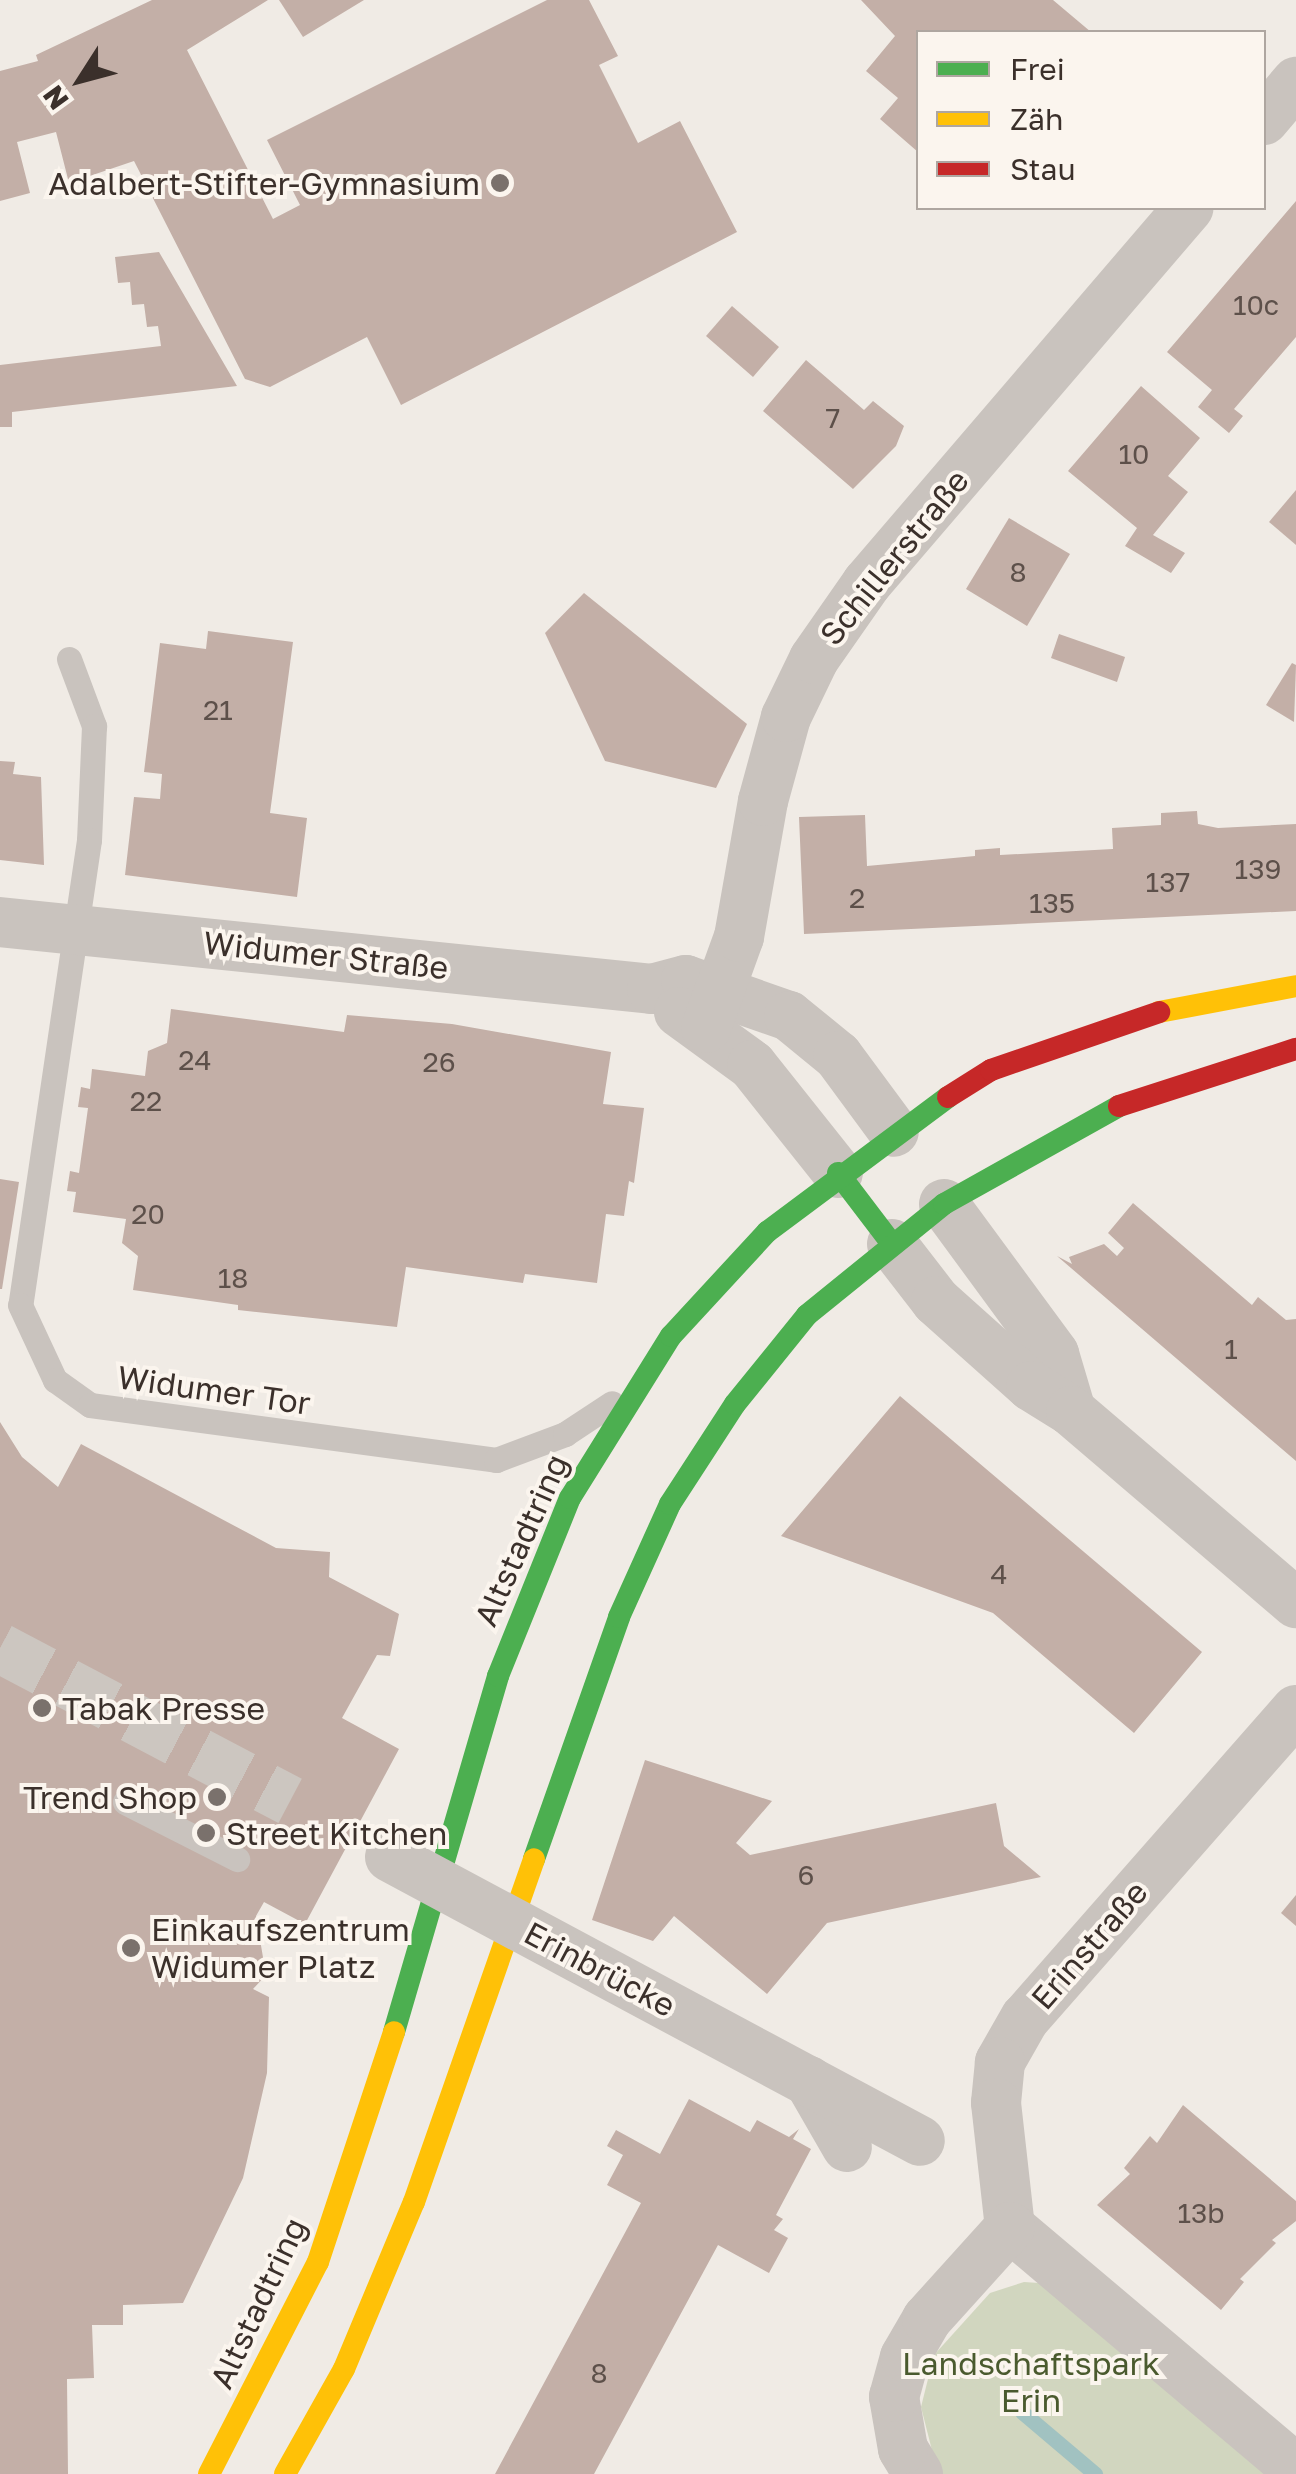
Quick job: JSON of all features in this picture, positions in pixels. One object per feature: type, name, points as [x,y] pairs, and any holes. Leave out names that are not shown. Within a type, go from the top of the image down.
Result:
[{"type":"main road","name":"Altstadtring","points":[[209,2474],[318,2262],[395,2035],[504,1659],[570,1498],[632,1389],[712,1286],[838,1173],[904,1146],[1034,1051],[1184,1003],[1296,986]]},
{"type":"main road","points":[[285,2474],[344,2369],[414,2202],[619,1616],[670,1504],[736,1404],[807,1315],[892,1244],[939,1196],[1108,1110],[1216,1070],[1296,1049]]},
{"type":"main road","points":[[838,1173],[892,1244]]},
{"type":"street","points":[[1266,118],[1296,82]]},
{"type":"street","name":"Schillerstraße","points":[[715,1009],[762,801],[786,716],[814,659],[868,583],[1186,210]]},
{"type":"street","name":"Widumer Straße","points":[[0,922],[652,989],[686,980],[715,1009],[752,1065],[838,1173]]},
{"type":"street","name":"Widumer Straße","points":[[715,1009],[789,1016],[838,1056],[904,1146]]},
{"type":"street","points":[[939,1196],[1054,1354],[1071,1412]]},
{"type":"street","points":[[892,1244],[936,1301],[1030,1386],[1071,1412],[1296,1602]]},
{"type":"street","name":"Erinstraße","points":[[1010,2226],[996,2103],[1000,2062],[1025,2018],[1296,1710]]},
{"type":"street","name":"Erinbrücke","points":[[390,1858],[920,2142]]},
{"type":"street","points":[[809,2081],[847,2147]]},
{"type":"street","points":[[918,2474],[904,2449],[894,2397],[905,2357],[927,2319],[1010,2226],[1296,2469]]},
{"type":"lane","name":"Widumer Tor","points":[[69,659],[94,726],[78,932],[20,1305],[47,1366],[68,1392],[90,1405],[496,1460],[565,1434],[632,1389]]},
{"type":"lane","points":[[125,1802],[236,1859]]},
{"type":"green space","name":"Landschaftspark Erin","points":[[1024,2282],[1039,2283],[1278,2474],[938,2474],[921,2407],[934,2355],[990,2293]]},
{"type":"building","name":"Adalbert-Stifter-Gymnasium","points":[[152,0],[268,0],[187,50],[273,219],[300,205],[267,140],[547,0],[589,0],[618,56],[599,65],[638,143],[680,121],[737,232],[401,405],[367,337],[270,387],[245,379],[134,161],[69,183],[56,132],[17,142],[30,193],[0,201],[0,71],[38,61],[36,55]]},
{"type":"building","points":[[279,0],[364,0],[303,37]]},
{"type":"building","points":[[861,0],[1053,0],[1089,30],[916,30],[916,150],[880,119],[898,98],[866,71],[895,36]]},
{"type":"building","points":[[1296,201],[1296,337],[1234,409],[1243,416],[1229,433],[1198,407],[1212,390],[1167,352]]},
{"type":"building","points":[[159,252],[237,386],[12,412],[12,427],[0,427],[0,365],[161,346],[158,326],[147,327],[144,304],[132,305],[130,282],[118,283],[115,257]]},
{"type":"building","points":[[732,306],[779,347],[753,377],[706,336]]},
{"type":"building","points":[[806,360],[864,410],[873,401],[904,426],[896,446],[853,489],[763,411]]},
{"type":"building","points":[[1141,386],[1200,438],[1168,476],[1188,492],[1153,535],[1185,553],[1171,573],[1125,546],[1137,528],[1068,471]]},
{"type":"building","points":[[1296,490],[1296,545],[1269,522]]},
{"type":"building","points":[[1009,518],[1070,554],[1027,626],[966,589]]},
{"type":"building","points":[[584,593],[747,724],[716,788],[605,761],[545,633]]},
{"type":"building","points":[[208,631],[293,642],[270,813],[307,818],[297,897],[125,875],[134,797],[160,799],[162,774],[144,772],[160,643],[206,649]]},
{"type":"building","points":[[1059,634],[1125,657],[1117,682],[1051,658]]},
{"type":"building","points":[[1292,663],[1296,665],[1294,722],[1266,705]]},
{"type":"building","points":[[0,761],[15,762],[13,774],[41,777],[44,865],[0,860]]},
{"type":"building","points":[[1197,811],[1198,824],[1218,828],[1296,824],[1296,911],[804,934],[799,817],[865,815],[867,866],[975,856],[975,850],[1000,848],[1000,855],[1113,849],[1112,828],[1161,825],[1161,813]]},
{"type":"building","points":[[171,1009],[344,1032],[347,1015],[452,1024],[611,1052],[603,1104],[644,1108],[634,1183],[629,1181],[624,1216],[606,1214],[597,1283],[525,1274],[523,1283],[406,1267],[397,1327],[238,1310],[238,1305],[133,1290],[138,1256],[122,1243],[126,1219],[73,1212],[76,1192],[67,1191],[70,1171],[79,1173],[88,1108],[78,1107],[81,1087],[90,1089],[92,1069],[145,1076],[148,1051],[167,1043]]},
{"type":"building","points":[[0,1179],[19,1182],[2,1289],[0,1289]]},
{"type":"building","points":[[1133,1203],[1252,1305],[1258,1297],[1286,1320],[1296,1319],[1296,1461],[1057,1256],[1072,1264],[1069,1257],[1104,1244],[1117,1256],[1124,1248],[1108,1233]]},
{"type":"building","points":[[900,1396],[1202,1652],[1134,1733],[993,1613],[781,1536]]},
{"type":"building","name":"Einkaufszentrum Widumer Platz","points":[[0,1422],[22,1457],[58,1487],[81,1444],[276,1548],[330,1552],[329,1577],[399,1614],[390,1656],[377,1655],[342,1718],[399,1749],[305,1924],[264,1902],[256,1916],[266,1975],[253,1989],[269,1997],[267,2073],[243,2178],[183,2303],[123,2305],[123,2325],[92,2325],[94,2378],[67,2379],[68,2474],[0,2474]]},
{"type":"building","points":[[645,1760],[772,1801],[736,1843],[750,1855],[996,1803],[1004,1846],[1041,1877],[827,1923],[767,1994],[674,1916],[653,1941],[592,1920]]},
{"type":"building","points":[[1296,1895],[1296,1926],[1281,1913]]},
{"type":"building","points":[[689,2099],[750,2132],[757,2120],[789,2137],[799,2129],[793,2139],[811,2149],[776,2215],[783,2219],[774,2230],[788,2238],[769,2273],[718,2245],[594,2474],[495,2474],[641,2203],[607,2185],[623,2155],[607,2146],[616,2130],[660,2154]]},
{"type":"building","points":[[1183,2105],[1296,2201],[1296,2221],[1272,2240],[1276,2243],[1240,2279],[1244,2282],[1221,2310],[1097,2205],[1130,2174],[1124,2168],[1150,2136],[1157,2143]]},
{"type":"waterway","points":[[1022,2412],[1095,2474]]},
{"type":"tunnel","points":[[0,1648],[290,1801]]},
{"type":"traffic: fast","points":[[394,2032],[498,1676],[570,1498],[671,1336],[767,1232],[948,1097]]},
{"type":"traffic: fast","points":[[534,1859],[619,1617],[670,1504],[735,1404],[807,1315],[944,1204],[1119,1106]]},
{"type":"traffic: fast","points":[[838,1173],[892,1244]]},
{"type":"traffic: slow","points":[[1159,1012],[1296,986]]},
{"type":"traffic: slow","points":[[285,2474],[344,2369],[414,2202],[534,1859]]},
{"type":"traffic: slow","points":[[209,2474],[318,2262],[394,2032]]},
{"type":"traffic: jam","points":[[948,1097],[991,1070],[1159,1012]]},
{"type":"traffic: jam","points":[[1119,1106],[1296,1049]]},
{"type":"place","name":"Adalbert-Stifter-Gymnasium","points":[[500,183]]},
{"type":"place","name":"Tabak Presse","points":[[42,1708]]},
{"type":"place","name":"Trend Shop","points":[[217,1797]]},
{"type":"place","name":"Street Kitchen","points":[[206,1833]]},
{"type":"place","name":"Einkaufszentrum Widumer Platz","points":[[131,1948]]}]
